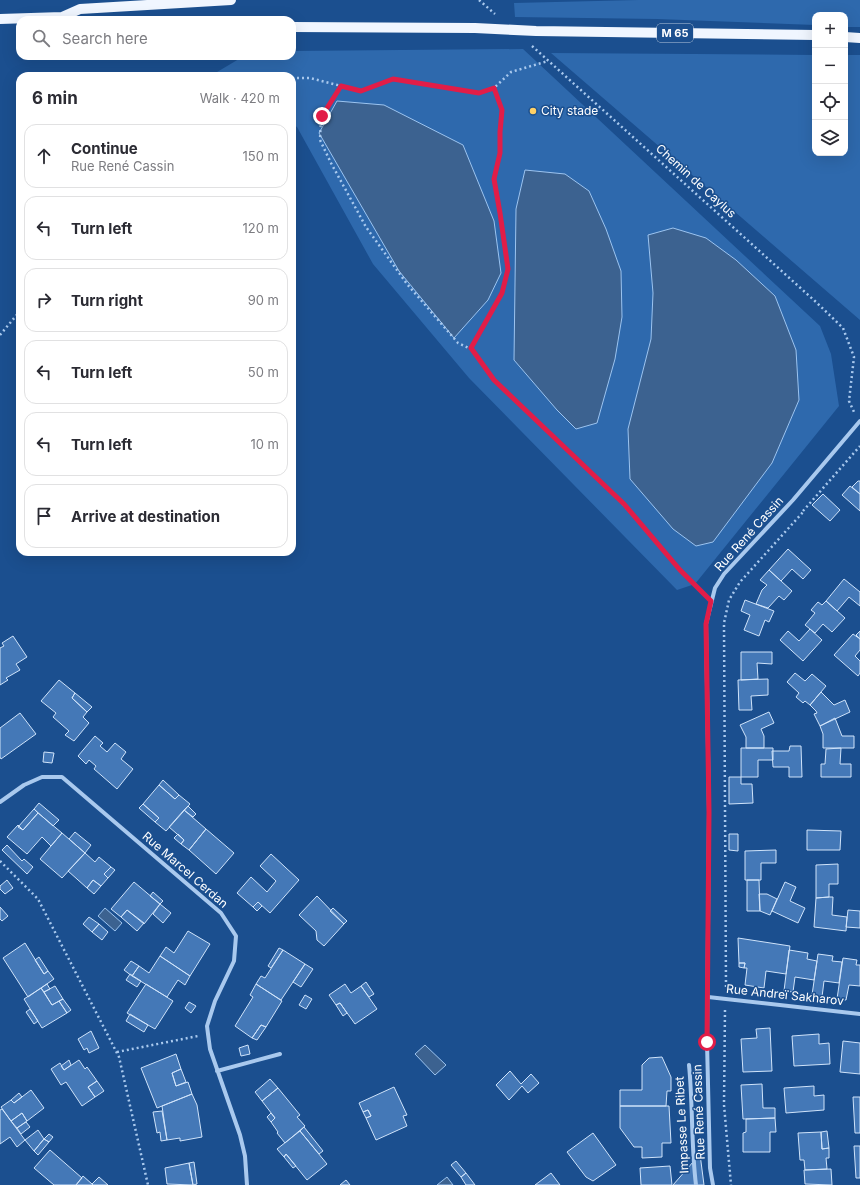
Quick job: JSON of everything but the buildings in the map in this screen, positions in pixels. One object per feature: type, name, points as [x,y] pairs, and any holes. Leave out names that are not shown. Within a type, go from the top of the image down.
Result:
[{"type":"main road","points":[[69,16],[80,9],[231,0]]},
{"type":"main road","points":[[0,19],[16,19]]},
{"type":"main road","name":"M 65","points":[[296,27],[475,28],[536,31],[812,35]]},
{"type":"main road","points":[[848,37],[860,38]]},
{"type":"street","name":"Rue René Cassin","points":[[713,1185],[710,1168],[707,1042],[709,812],[706,624],[715,588],[724,574],[793,500],[860,421]]},
{"type":"street","name":"Rue Marcel Cerdan","points":[[0,802],[24,785],[42,777],[62,777],[221,913],[236,936],[234,961],[215,1001],[207,1026],[210,1049],[240,1135],[245,1156],[247,1185]]},
{"type":"street","name":"Rue Andreï Sakharov","points":[[708,997],[860,1014]]},
{"type":"street","points":[[217,1071],[280,1054]]},
{"type":"street","name":"Impasse Le Ribet","points":[[689,1065],[692,1089],[693,1163],[696,1185]]},
{"type":"path","points":[[479,0],[496,15]]},
{"type":"path","name":"Chemin de Caylus","points":[[531,46],[843,328],[854,357],[849,401]]},
{"type":"path","points":[[296,78],[310,78],[361,91],[393,79],[479,93],[494,88],[511,72],[548,61]]},
{"type":"path","points":[[341,86],[322,116],[320,140],[366,228],[407,284],[458,343],[471,348],[494,380],[624,504],[680,570],[711,601]]},
{"type":"path","points":[[471,348],[502,293],[508,269],[494,179],[500,153],[502,110],[494,88]]},
{"type":"path","points":[[0,335],[16,316]]},
{"type":"path","points":[[730,1185],[724,1105],[726,999],[724,623],[729,600],[740,582],[860,446]]},
{"type":"path","points":[[800,515],[804,511]]},
{"type":"path","points":[[0,861],[38,899],[117,1052],[148,1185]]},
{"type":"path","points":[[117,1052],[208,1034]]},
{"type":"shaded area","points":[[638,0],[860,0],[860,27],[848,27],[848,12],[812,12],[812,25],[657,19],[515,17],[514,3]]},
{"type":"shaded area","points":[[523,49],[820,326],[831,354],[839,406],[695,584],[677,590],[469,378],[373,264],[296,126],[296,72],[217,72],[237,60],[296,60],[296,51]]},
{"type":"shaded area","points":[[551,53],[812,55],[812,156],[848,156],[848,55],[860,55],[860,320]]},
{"type":"shaded area","points":[[337,101],[384,105],[463,145],[494,221],[501,273],[488,300],[454,338],[399,271],[319,133]]},
{"type":"shaded area","points":[[525,170],[565,174],[589,191],[606,229],[621,271],[622,317],[615,359],[597,423],[576,429],[557,410],[514,360],[516,209]]},
{"type":"shaded area","points":[[673,228],[706,238],[736,260],[775,296],[796,350],[799,400],[772,463],[713,542],[696,546],[673,529],[630,479],[628,429],[651,339],[653,293],[648,235]]},
{"type":"shaded area","points":[[105,908],[122,923],[115,931],[98,916]]},
{"type":"shaded area","points":[[425,1045],[446,1065],[435,1075],[415,1054]]},
{"type":"shaded area","points":[[447,1177],[453,1185],[437,1185]]},
{"type":"place","name":"City stade","points":[[533,111]]},
{"type":"route","points":[[322,116],[341,86],[361,91],[393,79],[479,93],[494,88],[502,110],[500,153],[494,179],[508,269],[502,293],[471,348],[494,380],[624,504],[680,570],[711,601],[706,624],[709,812],[707,1042]]}]
